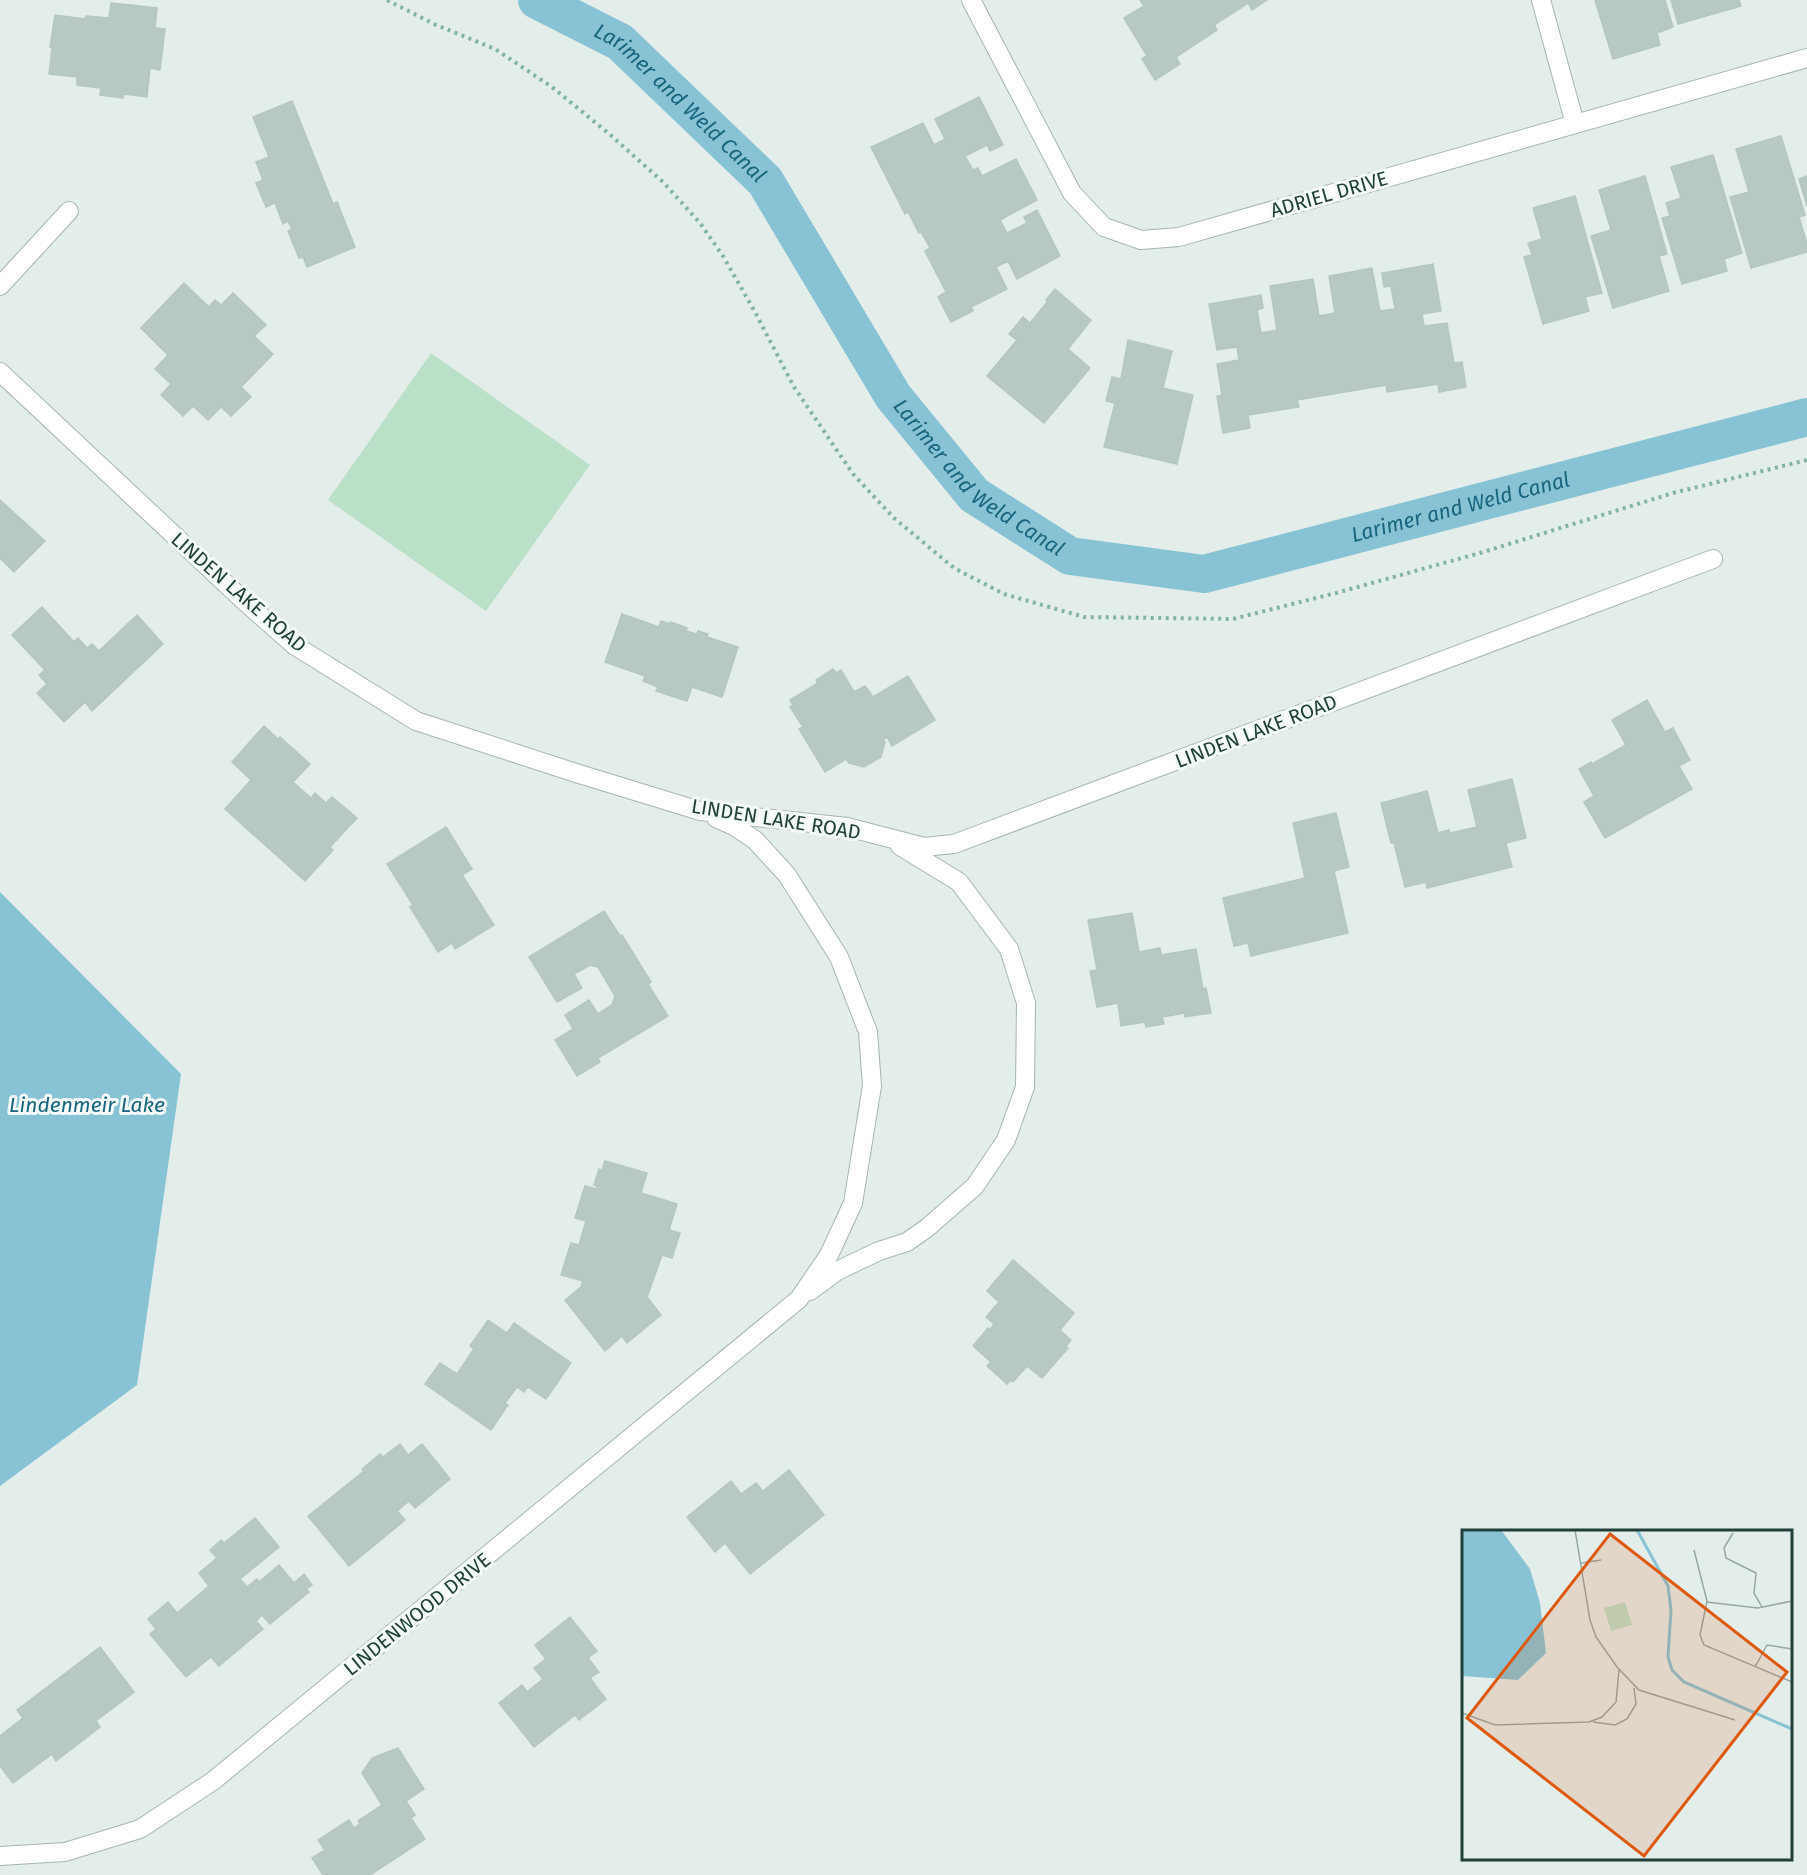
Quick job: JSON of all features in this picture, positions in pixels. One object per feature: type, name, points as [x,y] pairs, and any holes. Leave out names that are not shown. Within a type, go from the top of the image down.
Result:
[{"type":"street","name":"ADRIEL DRIVE","points":[[971,0],[1072,193],[1104,227],[1141,240],[1179,237],[1807,58]]},
{"type":"street","points":[[1541,0],[1575,124]]},
{"type":"street","points":[[0,286],[69,211]]},
{"type":"street","name":"LINDEN LAKE ROAD","points":[[0,372],[294,645],[416,721],[700,811],[847,827],[924,847],[954,844],[1713,559]]},
{"type":"street","name":"LINDENWOOD DRIVE","points":[[700,811],[734,826],[755,840],[787,875],[839,957],[867,1032],[872,1086],[854,1203],[829,1255],[799,1299]]},
{"type":"street","name":"LINDENWOOD DRIVE","points":[[0,1856],[65,1852],[140,1829],[213,1781],[799,1299],[837,1271],[879,1251],[907,1242],[927,1228],[975,1186],[1006,1140],[1025,1087],[1026,1003],[1009,950],[959,882],[887,838]]},
{"type":"path","points":[[387,0],[434,24],[495,49],[552,87],[663,182],[700,223],[723,256],[756,312],[794,387],[853,474],[894,518],[954,568],[1004,594],[1084,617],[1233,620],[1480,553],[1673,493],[1807,460]]},
{"type":"green space","points":[[431,353],[590,465],[486,611],[328,500]]},
{"type":"water","name":"Lindenmeir Lake","points":[[0,892],[181,1074],[137,1385],[0,1486]]},
{"type":"building","points":[[1140,0],[1267,0],[1252,10],[1248,3],[1214,25],[1217,30],[1176,57],[1180,64],[1155,80],[1142,59],[1147,56],[1124,18],[1144,6]]},
{"type":"building","points":[[1595,0],[1665,0],[1673,27],[1657,33],[1660,45],[1613,59]]},
{"type":"building","points":[[1671,0],[1739,0],[1741,6],[1678,24]]},
{"type":"building","points":[[111,3],[157,8],[155,28],[165,29],[160,70],[150,68],[147,97],[124,94],[123,98],[100,95],[101,88],[77,85],[77,77],[49,74],[55,15],[85,19],[86,16],[109,18]]},
{"type":"building","points":[[979,97],[1003,145],[990,151],[987,145],[965,156],[973,170],[978,168],[982,176],[1016,159],[1037,200],[1000,220],[1007,233],[1027,223],[1024,217],[1037,210],[1060,256],[1017,279],[1008,261],[996,267],[1007,289],[971,307],[973,311],[951,322],[938,297],[946,292],[925,251],[930,248],[908,212],[905,214],[871,147],[923,123],[934,145],[945,139],[935,119]]},
{"type":"building","points":[[292,101],[333,204],[337,202],[355,247],[307,267],[303,257],[299,258],[288,231],[292,229],[288,221],[283,224],[275,203],[266,207],[256,183],[263,180],[256,162],[269,157],[253,117]]},
{"type":"building","points":[[1781,136],[1805,215],[1799,217],[1807,252],[1751,268],[1730,197],[1749,192],[1736,149]]},
{"type":"building","points":[[1713,155],[1742,253],[1724,259],[1727,271],[1682,284],[1662,218],[1670,216],[1666,203],[1681,198],[1671,167]]},
{"type":"building","points":[[1645,176],[1667,254],[1659,256],[1669,291],[1613,308],[1591,236],[1611,230],[1599,190]]},
{"type":"building","points":[[1807,176],[1807,206],[1799,179]]},
{"type":"building","points":[[1575,196],[1602,293],[1585,297],[1589,311],[1543,324],[1524,257],[1532,255],[1528,243],[1542,239],[1533,208]]},
{"type":"building","points":[[1433,264],[1441,311],[1422,314],[1424,326],[1447,323],[1454,363],[1462,362],[1466,387],[1439,392],[1438,384],[1387,392],[1386,385],[1297,400],[1299,407],[1248,415],[1250,428],[1223,433],[1217,396],[1222,395],[1217,364],[1239,360],[1237,347],[1217,350],[1209,304],[1261,295],[1263,308],[1257,310],[1261,333],[1277,330],[1270,286],[1313,279],[1319,316],[1335,313],[1329,276],[1372,268],[1380,311],[1395,309],[1391,286],[1384,287],[1382,273]]},
{"type":"building","points":[[184,283],[209,307],[215,300],[221,305],[233,293],[266,325],[254,336],[273,354],[241,387],[251,397],[231,416],[221,407],[208,420],[193,406],[183,416],[161,395],[171,384],[155,369],[168,355],[141,328]]},
{"type":"building","points":[[1055,289],[1091,320],[1068,349],[1090,368],[1044,423],[987,376],[1017,340],[1009,334],[1023,317],[1030,323]]},
{"type":"building","points":[[1128,340],[1172,351],[1163,388],[1193,395],[1177,464],[1104,447],[1115,403],[1106,401],[1112,377],[1121,379]]},
{"type":"building","points":[[0,500],[45,541],[14,572],[0,558]]},
{"type":"building","points":[[42,607],[74,642],[78,638],[87,648],[92,644],[99,651],[137,615],[163,644],[92,711],[85,702],[64,722],[37,693],[47,684],[39,675],[45,670],[12,635]]},
{"type":"building","points":[[622,614],[659,627],[661,621],[671,624],[671,622],[687,628],[686,631],[708,634],[707,637],[738,647],[722,697],[692,687],[687,701],[656,691],[658,687],[643,681],[645,676],[605,662]]},
{"type":"building","points":[[833,669],[836,673],[841,670],[854,692],[865,686],[873,697],[908,676],[935,720],[892,746],[887,737],[883,740],[885,742],[881,757],[864,767],[849,763],[846,759],[825,772],[799,729],[803,727],[790,707],[793,705],[790,700],[818,683],[816,680]]},
{"type":"building","points":[[1647,700],[1665,732],[1673,728],[1690,760],[1679,766],[1692,789],[1605,838],[1584,802],[1594,796],[1579,769],[1626,745],[1612,720]]},
{"type":"building","points":[[264,726],[310,764],[293,782],[311,798],[315,793],[326,803],[332,797],[357,818],[330,847],[333,850],[305,881],[225,809],[251,780],[232,762]]},
{"type":"building","points":[[1512,779],[1526,838],[1506,843],[1512,867],[1427,888],[1426,882],[1405,887],[1381,803],[1427,791],[1438,833],[1449,830],[1450,833],[1477,827],[1468,790]]},
{"type":"building","points":[[1336,813],[1349,867],[1334,871],[1348,933],[1251,956],[1248,943],[1234,946],[1223,898],[1305,878],[1293,823]]},
{"type":"building","points":[[446,827],[472,869],[462,875],[494,925],[455,949],[452,943],[438,952],[410,907],[413,905],[387,864]]},
{"type":"building","points":[[604,911],[651,982],[648,984],[668,1016],[598,1058],[600,1062],[577,1076],[555,1040],[573,1029],[565,1015],[589,1000],[598,1014],[612,1005],[615,996],[598,967],[590,965],[574,974],[582,988],[557,1002],[529,957]]},
{"type":"building","points":[[1132,913],[1139,952],[1160,948],[1161,955],[1196,949],[1203,989],[1206,988],[1211,1013],[1185,1017],[1185,1013],[1162,1017],[1164,1024],[1146,1027],[1145,1022],[1121,1026],[1118,1003],[1097,1007],[1090,971],[1097,970],[1088,920]]},
{"type":"building","points":[[605,1161],[647,1173],[641,1193],[677,1204],[669,1230],[680,1233],[672,1258],[662,1255],[647,1297],[661,1315],[627,1343],[622,1336],[605,1351],[565,1300],[581,1287],[583,1281],[561,1275],[571,1243],[579,1245],[586,1221],[575,1218],[585,1186],[596,1189],[597,1186],[594,1185],[599,1169],[602,1170]]},
{"type":"building","points":[[1013,1260],[1074,1313],[1060,1330],[1071,1340],[1066,1346],[1068,1348],[1042,1378],[1027,1366],[1013,1382],[1011,1380],[1007,1384],[987,1366],[991,1362],[973,1346],[994,1324],[986,1317],[999,1302],[987,1291]]},
{"type":"building","points":[[488,1320],[507,1333],[514,1323],[571,1363],[546,1399],[528,1387],[524,1392],[517,1387],[505,1403],[508,1405],[491,1430],[425,1384],[440,1363],[457,1374],[474,1349],[470,1346]]},
{"type":"building","points":[[400,1444],[408,1455],[422,1444],[450,1479],[415,1508],[409,1501],[397,1511],[405,1520],[349,1566],[308,1516],[364,1471],[362,1469],[380,1454],[383,1457]]},
{"type":"building","points":[[789,1470],[824,1515],[750,1574],[725,1543],[715,1552],[687,1517],[731,1481],[741,1494],[756,1483],[763,1491]]},
{"type":"building","points":[[255,1518],[279,1547],[240,1579],[247,1587],[257,1579],[259,1582],[279,1565],[294,1583],[304,1574],[312,1585],[306,1589],[309,1592],[270,1624],[262,1615],[256,1621],[263,1629],[219,1666],[211,1657],[186,1677],[150,1634],[156,1629],[148,1619],[168,1602],[177,1613],[209,1586],[199,1573],[217,1558],[210,1550],[221,1540],[224,1543]]},
{"type":"building","points":[[570,1617],[597,1651],[588,1658],[599,1672],[590,1678],[606,1699],[579,1720],[575,1715],[534,1747],[499,1703],[522,1685],[527,1692],[543,1679],[534,1668],[546,1659],[535,1645]]},
{"type":"building","points":[[100,1647],[134,1692],[96,1721],[100,1727],[56,1761],[52,1754],[13,1783],[0,1766],[0,1736],[23,1718],[17,1710]]},
{"type":"building","points":[[398,1748],[424,1789],[406,1801],[415,1815],[411,1818],[425,1839],[370,1875],[323,1875],[312,1858],[325,1850],[318,1840],[349,1820],[354,1828],[360,1824],[358,1821],[382,1805],[362,1773],[372,1758]]},
{"type":"waterway","name":"Larimer and Weld Canal","points":[[537,0],[620,42],[765,181],[893,396],[974,495],[1070,556],[1204,574],[1807,417]]}]
